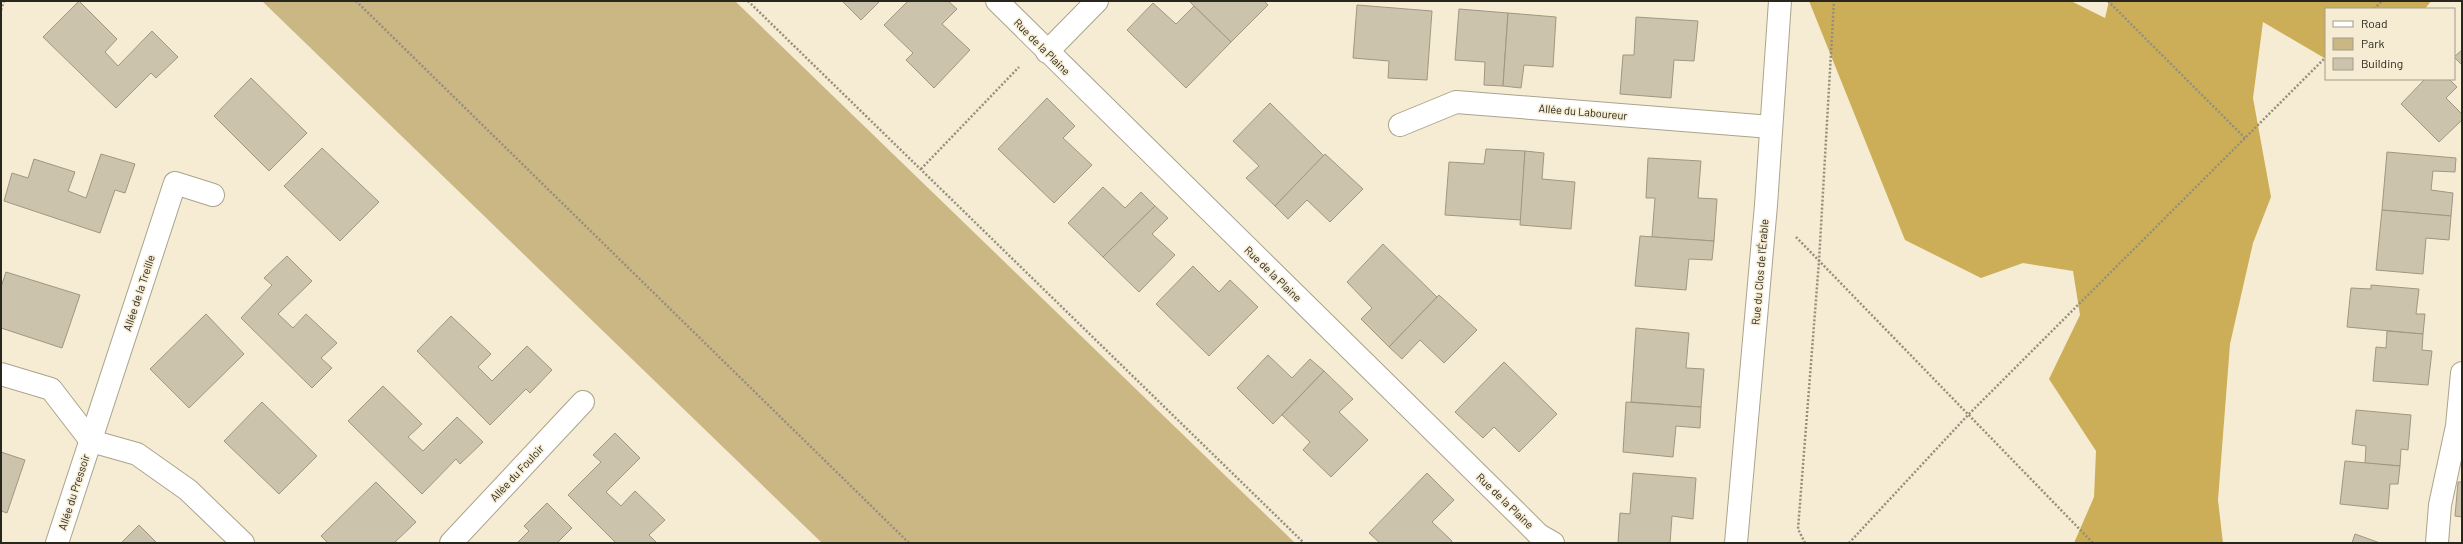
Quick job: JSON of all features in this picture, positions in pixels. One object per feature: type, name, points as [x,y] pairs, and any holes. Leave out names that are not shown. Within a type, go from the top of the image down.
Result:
[{"type":"street","name":"Rue de la Plaine","points":[[997,1],[1043,48],[1534,529],[1553,543]]},
{"type":"street","points":[[1043,48],[1097,1]]},
{"type":"street","name":"Rue du Clos de l'Érable","points":[[1736,543],[1766,205],[1780,1]]},
{"type":"street","name":"Allée du Laboureur","points":[[1400,125],[1456,102],[1771,127]]},
{"type":"street","name":"Allée de la Treille","points":[[91,441],[175,183],[213,195]]},
{"type":"street","points":[[2437,543],[2440,505],[2457,426],[2462,372]]},
{"type":"street","points":[[1,374],[51,389],[91,441],[137,454],[188,490],[243,543]]},
{"type":"street","name":"Allée du Fouloir","points":[[451,543],[583,402]]},
{"type":"street","name":"Allée du Pressoir","points":[[57,543],[91,441]]},
{"type":"path","points":[[1,10],[4,1]]},
{"type":"path","points":[[356,1],[909,543]]},
{"type":"path","points":[[748,1],[1304,543]]},
{"type":"path","points":[[1805,543],[1798,529],[1819,261],[1834,1]]},
{"type":"path","points":[[2108,1],[2245,138]]},
{"type":"path","points":[[921,169],[1043,48]]},
{"type":"path","points":[[1849,543],[1968,415],[2325,58]]},
{"type":"path","points":[[1766,205],[2093,543]]},
{"type":"green space","points":[[262,1],[735,1],[1295,543],[822,543]]},
{"type":"shaded area","points":[[1809,1],[2071,1],[2105,18],[2109,1],[2431,1],[2426,8],[2325,8],[2325,58],[2263,22],[2253,98],[2271,197],[2253,243],[2230,344],[2218,500],[2223,543],[2074,543],[2094,497],[2096,451],[2049,379],[2080,315],[2073,271],[2023,263],[1981,278],[1905,240]]},
{"type":"building","points":[[79,1],[117,39],[105,52],[118,66],[152,31],[178,57],[156,78],[151,73],[116,108],[43,37]]},
{"type":"building","points":[[842,1],[880,1],[861,20]]},
{"type":"building","points":[[908,1],[948,1],[957,9],[942,24],[970,50],[934,88],[906,60],[913,53],[884,25]]},
{"type":"building","points":[[1189,1],[1264,1],[1268,5],[1231,42]]},
{"type":"building","points":[[1153,3],[1176,24],[1194,6],[1231,42],[1186,88],[1127,30]]},
{"type":"building","points":[[1357,5],[1432,11],[1427,80],[1388,78],[1389,61],[1353,58]]},
{"type":"building","points":[[1459,9],[1508,13],[1503,86],[1484,85],[1485,62],[1455,60]]},
{"type":"building","points":[[1508,13],[1556,17],[1553,67],[1524,65],[1521,88],[1503,86]]},
{"type":"building","points":[[1636,17],[1698,21],[1694,61],[1674,60],[1671,98],[1620,94],[1623,55],[1634,55]]},
{"type":"building","points":[[2462,50],[2462,65],[2455,58],[2455,56]]},
{"type":"building","points":[[251,78],[307,133],[269,171],[214,116]]},
{"type":"building","points":[[2424,80],[2450,80],[2457,87],[2446,98],[2462,114],[2462,120],[2439,142],[2401,104]]},
{"type":"building","points":[[1047,98],[1075,126],[1063,138],[1092,165],[1054,203],[998,149]]},
{"type":"building","points":[[1270,103],[1324,156],[1275,206],[1246,178],[1259,166],[1233,141]]},
{"type":"building","points":[[322,148],[379,202],[340,241],[284,186]]},
{"type":"building","points":[[1486,149],[1525,151],[1521,220],[1445,215],[1449,162],[1484,164]]},
{"type":"building","points":[[1525,151],[1544,153],[1542,179],[1575,182],[1571,229],[1520,225]]},
{"type":"building","points":[[2387,152],[2456,158],[2455,172],[2433,171],[2431,190],[2453,193],[2451,216],[2382,210]]},
{"type":"building","points":[[101,154],[135,164],[125,193],[115,190],[100,233],[4,201],[12,173],[28,178],[34,159],[75,172],[68,191],[86,198]]},
{"type":"building","points":[[1325,154],[1363,189],[1330,222],[1307,200],[1288,219],[1275,206]]},
{"type":"building","points":[[1648,158],[1701,161],[1698,198],[1717,199],[1714,241],[1652,237],[1655,198],[1646,198]]},
{"type":"building","points":[[1103,187],[1125,208],[1141,192],[1155,206],[1103,257],[1068,223]]},
{"type":"building","points":[[1155,206],[1168,218],[1152,234],[1175,255],[1139,292],[1103,257]]},
{"type":"building","points":[[2382,210],[2451,216],[2449,240],[2426,238],[2423,274],[2376,270]]},
{"type":"building","points":[[1640,236],[1714,241],[1712,260],[1689,259],[1686,290],[1635,286]]},
{"type":"building","points":[[1383,244],[1437,297],[1389,347],[1361,319],[1372,308],[1347,282]]},
{"type":"building","points":[[287,256],[312,281],[278,314],[293,328],[306,314],[337,343],[321,358],[332,368],[312,388],[241,318],[272,285],[264,278]]},
{"type":"building","points":[[1193,266],[1219,292],[1230,280],[1258,307],[1209,356],[1156,304]]},
{"type":"building","points":[[6,272],[80,295],[62,348],[1,328],[1,287]]},
{"type":"building","points":[[2371,285],[2419,289],[2416,314],[2425,314],[2423,334],[2347,327],[2351,288],[2371,289]]},
{"type":"building","points":[[1439,295],[1477,330],[1444,363],[1420,340],[1402,359],[1389,347]]},
{"type":"building","points":[[206,314],[244,354],[189,408],[150,369]]},
{"type":"building","points":[[451,316],[491,354],[478,367],[492,381],[527,346],[552,370],[530,393],[526,389],[490,425],[417,351]]},
{"type":"building","points":[[1636,328],[1689,333],[1686,368],[1704,369],[1701,407],[1631,402]]},
{"type":"building","points":[[2387,331],[2423,334],[2422,350],[2432,351],[2428,385],[2373,381],[2376,347],[2386,348]]},
{"type":"building","points":[[1268,355],[1292,378],[1310,359],[1324,371],[1273,424],[1237,388]]},
{"type":"building","points":[[1504,362],[1557,414],[1519,452],[1494,427],[1483,438],[1455,412]]},
{"type":"building","points":[[1324,371],[1353,399],[1339,412],[1368,440],[1331,477],[1303,450],[1310,442],[1282,415]]},
{"type":"building","points":[[383,386],[422,424],[408,437],[423,451],[457,417],[483,442],[460,464],[456,459],[422,494],[348,421]]},
{"type":"building","points":[[262,402],[317,456],[279,494],[224,441]]},
{"type":"building","points":[[1626,402],[1701,407],[1700,428],[1676,426],[1673,457],[1623,452]]},
{"type":"building","points":[[2356,410],[2411,415],[2408,450],[2401,449],[2400,466],[2365,463],[2366,446],[2352,444]]},
{"type":"building","points":[[615,433],[640,458],[606,492],[621,506],[635,491],[665,520],[649,535],[657,543],[616,543],[568,495],[601,462],[593,455]]},
{"type":"building","points":[[1,452],[25,460],[7,513],[1,511]]},
{"type":"building","points":[[2345,461],[2400,466],[2398,484],[2390,484],[2388,509],[2340,504]]},
{"type":"building","points":[[1427,473],[1454,500],[1432,522],[1452,541],[1451,543],[1380,543],[1369,533]]},
{"type":"building","points":[[1633,473],[1696,478],[1693,519],[1672,516],[1670,543],[1618,543],[1620,513],[1630,514]]},
{"type":"building","points":[[376,482],[416,522],[394,543],[328,543],[321,536]]},
{"type":"building","points":[[2458,482],[2462,482],[2462,517],[2455,516]]},
{"type":"building","points":[[547,503],[572,528],[557,543],[517,543],[529,531],[524,526]]},
{"type":"building","points":[[139,525],[157,543],[121,543]]},
{"type":"building","points":[[2355,534],[2380,543],[2352,543]]}]
